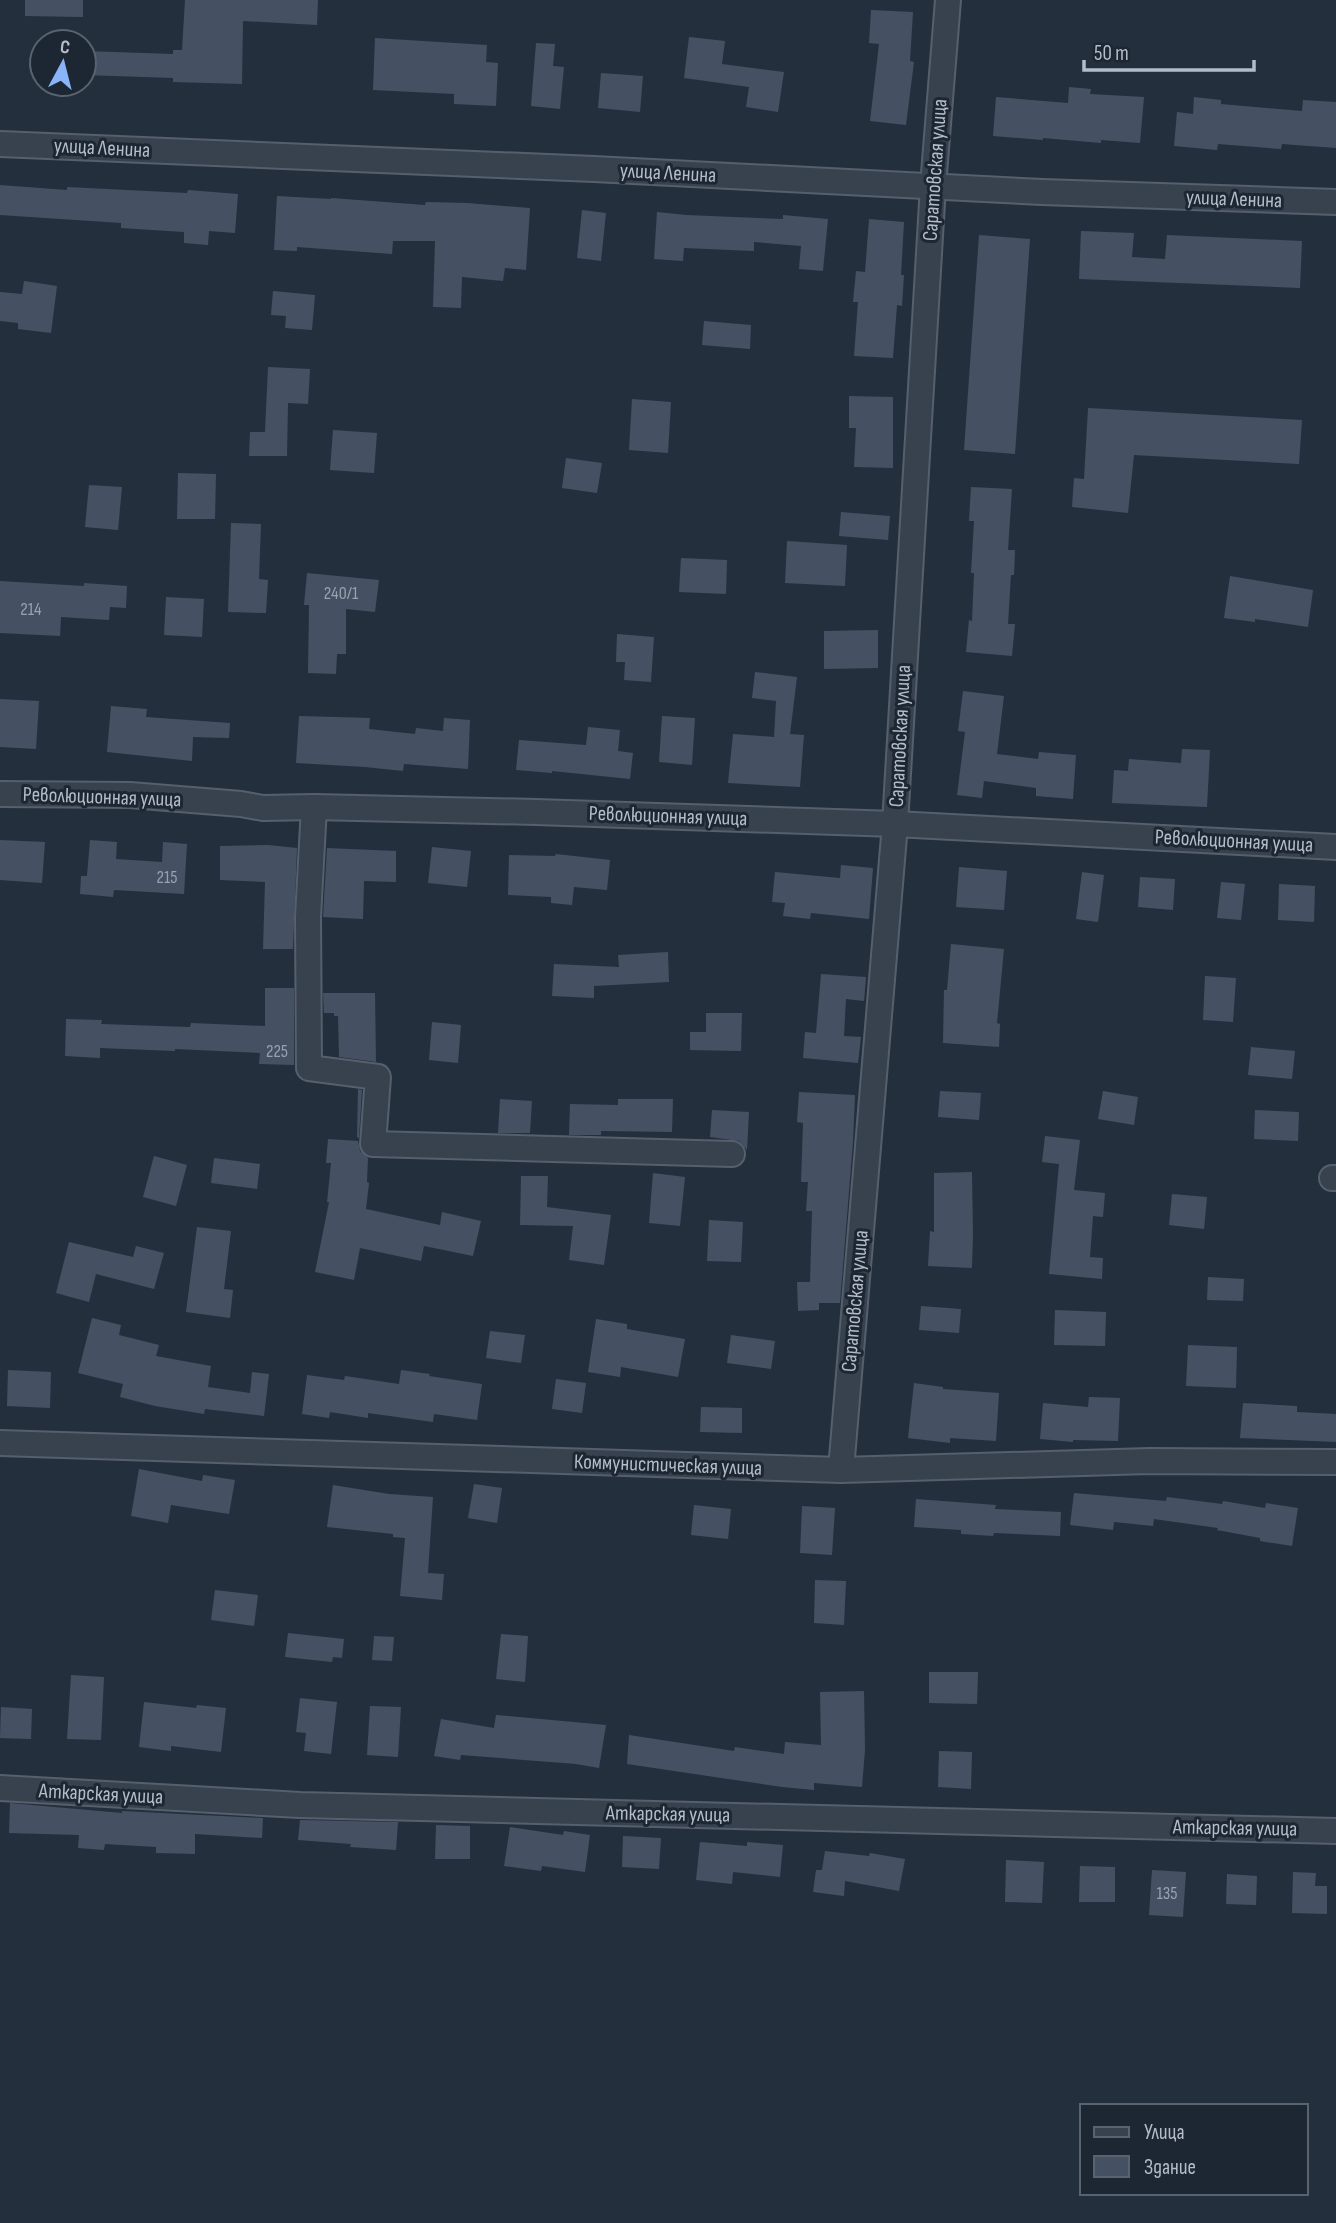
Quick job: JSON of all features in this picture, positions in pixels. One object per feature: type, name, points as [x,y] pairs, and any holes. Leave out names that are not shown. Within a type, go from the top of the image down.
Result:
[{"type":"street","name":"Саратовская улица","points":[[841,1471],[895,824],[933,186],[948,0]]},
{"type":"street","name":"улица Ленина","points":[[0,144],[1042,192],[1336,202]]},
{"type":"street","name":"Революционная улица","points":[[0,794],[130,795],[263,808],[536,811],[895,824],[1336,847]]},
{"type":"street","points":[[314,807],[309,917],[309,1068],[377,1077],[373,1144],[732,1154]]},
{"type":"street","name":"Коммунистическая улица","points":[[0,1443],[841,1471],[1149,1461],[1336,1462]]},
{"type":"street","name":"Аткарская улица","points":[[0,1788],[300,1805],[1336,1831]]},
{"type":"building","points":[[25,0],[83,0],[83,17],[25,16]]},
{"type":"building","points":[[185,0],[318,0],[317,25],[243,21],[242,84],[98,75],[98,51],[173,54],[173,50],[182,50]]},
{"type":"building","points":[[871,10],[913,12],[910,61],[914,62],[906,125],[870,121],[879,44],[869,43]]},
{"type":"building","points":[[689,37],[725,41],[722,64],[784,72],[778,112],[746,107],[749,87],[684,78]]},
{"type":"building","points":[[375,38],[487,45],[486,62],[498,63],[496,106],[454,104],[454,94],[373,90]]},
{"type":"building","points":[[536,43],[555,44],[553,66],[564,67],[560,109],[531,106]]},
{"type":"building","points":[[601,73],[643,76],[640,112],[598,108]]},
{"type":"building","points":[[1069,87],[1091,89],[1090,94],[1144,97],[1140,143],[993,136],[996,97],[1068,103]]},
{"type":"building","points":[[1194,97],[1221,100],[1221,104],[1302,111],[1303,100],[1336,102],[1336,148],[1282,144],[1281,149],[1218,144],[1217,150],[1174,146],[1177,112],[1193,114]]},
{"type":"building","points":[[0,185],[67,190],[67,187],[238,194],[235,233],[209,231],[208,245],[184,243],[184,232],[121,228],[121,223],[0,215]]},
{"type":"building","points":[[277,196],[530,208],[526,270],[505,268],[503,281],[462,277],[461,308],[433,307],[435,241],[393,241],[392,254],[297,247],[297,251],[274,250]]},
{"type":"building","points":[[582,210],[606,213],[601,261],[577,258]]},
{"type":"building","points":[[657,212],[783,219],[783,215],[828,219],[823,271],[799,269],[801,246],[754,242],[754,251],[684,248],[683,261],[654,259]]},
{"type":"building","points":[[869,219],[904,222],[902,306],[897,305],[893,358],[854,356],[858,302],[853,302],[856,271],[865,272]]},
{"type":"building","points":[[1081,231],[1134,233],[1132,257],[1165,259],[1167,235],[1302,241],[1300,288],[1079,279]]},
{"type":"building","points":[[979,235],[1030,239],[1015,454],[964,450]]},
{"type":"building","points":[[24,281],[57,286],[51,333],[18,329],[18,323],[0,321],[0,292],[22,294]]},
{"type":"building","points":[[273,291],[315,295],[312,330],[285,328],[286,316],[271,315]]},
{"type":"building","points":[[704,321],[751,325],[750,349],[702,345]]},
{"type":"building","points":[[268,367],[310,369],[308,404],[288,403],[287,456],[249,456],[250,432],[265,432]]},
{"type":"building","points":[[849,396],[893,397],[893,468],[854,467],[856,428],[849,428]]},
{"type":"building","points":[[632,399],[671,402],[668,453],[629,450]]},
{"type":"building","points":[[1088,408],[1302,420],[1299,464],[1134,455],[1128,513],[1072,507],[1074,478],[1084,479]]},
{"type":"building","points":[[333,430],[377,433],[374,473],[330,470]]},
{"type":"building","points":[[566,458],[602,463],[597,493],[562,488]]},
{"type":"building","points":[[178,473],[216,474],[215,519],[177,519]]},
{"type":"building","points":[[89,485],[122,487],[118,530],[85,527]]},
{"type":"building","points":[[971,487],[1012,489],[1008,550],[1015,550],[1008,624],[1015,624],[1012,656],[966,652],[969,620],[972,621],[974,573],[971,573],[974,521],[969,521]]},
{"type":"building","points":[[841,512],[890,516],[888,540],[839,536]]},
{"type":"building","points":[[231,523],[261,524],[259,579],[268,580],[266,613],[228,612]]},
{"type":"building","points":[[787,541],[847,545],[845,586],[785,583]]},
{"type":"building","points":[[681,558],[727,560],[726,594],[679,592]]},
{"type":"building","points":[[307,573],[379,580],[375,612],[346,609],[346,654],[337,654],[336,674],[308,673],[309,605],[304,605]]},
{"type":"building","points":[[1230,576],[1313,590],[1308,627],[1255,619],[1255,622],[1224,618]]},
{"type":"building","points":[[0,581],[127,586],[126,608],[110,607],[109,620],[61,617],[60,636],[0,633]]},
{"type":"building","points":[[166,597],[204,599],[202,637],[164,635]]},
{"type":"building","points":[[878,630],[878,668],[824,669],[824,631]]},
{"type":"building","points":[[617,634],[654,637],[651,682],[624,680],[625,662],[616,662]]},
{"type":"building","points":[[755,672],[797,677],[790,734],[804,735],[800,787],[728,783],[733,734],[774,737],[776,701],[752,698]]},
{"type":"building","points":[[963,691],[1004,696],[997,754],[1038,759],[1039,752],[1076,755],[1073,799],[1036,796],[1036,788],[984,781],[982,798],[957,795],[965,732],[958,731]]},
{"type":"building","points":[[0,699],[39,701],[36,749],[0,747]]},
{"type":"building","points":[[111,706],[147,709],[146,717],[230,723],[229,738],[193,737],[192,761],[107,752]]},
{"type":"building","points":[[299,716],[370,718],[369,729],[415,734],[416,728],[443,731],[444,718],[470,720],[468,769],[404,764],[403,771],[296,763]]},
{"type":"building","points":[[662,716],[695,718],[692,765],[659,762]]},
{"type":"building","points":[[588,727],[620,730],[618,751],[633,753],[630,779],[516,770],[519,740],[586,745]]},
{"type":"building","points":[[1182,749],[1210,750],[1207,807],[1112,803],[1114,770],[1128,771],[1129,759],[1181,763]]},
{"type":"building","points":[[0,840],[45,842],[42,883],[0,880]]},
{"type":"building","points":[[90,840],[117,842],[116,859],[162,862],[163,842],[187,844],[184,894],[114,890],[113,897],[80,894],[81,876],[87,876]]},
{"type":"building","points":[[268,845],[297,848],[293,949],[263,949],[265,882],[220,880],[220,846]]},
{"type":"building","points":[[432,847],[471,851],[467,887],[428,883]]},
{"type":"building","points":[[327,848],[396,851],[396,882],[364,881],[363,919],[323,917]]},
{"type":"building","points":[[556,854],[610,860],[607,890],[574,887],[572,905],[551,903],[551,897],[508,895],[509,855]]},
{"type":"building","points":[[841,865],[873,868],[869,919],[811,913],[810,919],[783,916],[785,903],[772,902],[775,872],[840,878]]},
{"type":"building","points":[[959,867],[1007,871],[1004,910],[956,907]]},
{"type":"building","points":[[1082,872],[1104,875],[1098,922],[1076,919]]},
{"type":"building","points":[[1140,877],[1175,879],[1173,910],[1138,907]]},
{"type":"building","points":[[1221,882],[1245,884],[1241,920],[1217,918]]},
{"type":"building","points":[[1279,884],[1315,886],[1314,922],[1278,920]]},
{"type":"building","points":[[951,944],[1004,949],[997,1023],[1000,1024],[999,1047],[943,1043],[944,990],[947,990]]},
{"type":"building","points":[[668,952],[669,982],[594,986],[594,998],[552,996],[554,964],[619,967],[618,955]]},
{"type":"building","points":[[821,974],[866,977],[864,1001],[846,999],[844,1036],[861,1037],[858,1063],[803,1058],[805,1032],[816,1033]]},
{"type":"building","points":[[1205,976],[1236,978],[1233,1022],[1203,1020]]},
{"type":"building","points":[[265,988],[294,988],[294,1065],[259,1064],[260,1053],[175,1049],[100,1048],[100,1058],[65,1056],[66,1019],[102,1020],[101,1024],[265,1026]]},
{"type":"building","points":[[323,993],[375,993],[376,1062],[339,1057],[338,1016],[324,1013]]},
{"type":"building","points":[[706,1013],[742,1013],[741,1051],[690,1050],[690,1032],[706,1032]]},
{"type":"building","points":[[432,1022],[461,1025],[458,1063],[429,1060]]},
{"type":"building","points":[[1251,1047],[1295,1051],[1292,1079],[1248,1075]]},
{"type":"building","points":[[358,1089],[362,1090],[359,1138],[357,1137]]},
{"type":"building","points":[[940,1091],[981,1093],[979,1120],[938,1117]]},
{"type":"building","points":[[1103,1091],[1138,1097],[1134,1125],[1098,1119]]},
{"type":"building","points":[[799,1092],[855,1095],[840,1303],[819,1303],[819,1310],[798,1311],[797,1282],[810,1282],[812,1211],[806,1211],[808,1182],[801,1182],[803,1123],[797,1122]]},
{"type":"building","points":[[500,1099],[532,1101],[530,1133],[498,1133]]},
{"type":"building","points":[[618,1099],[673,1099],[672,1132],[601,1131],[601,1135],[569,1135],[570,1104],[618,1105]]},
{"type":"building","points":[[712,1110],[749,1112],[747,1150],[739,1141],[710,1137]]},
{"type":"building","points":[[1255,1110],[1299,1112],[1298,1141],[1254,1139]]},
{"type":"building","points":[[1045,1136],[1080,1140],[1074,1190],[1105,1193],[1103,1217],[1093,1216],[1090,1257],[1103,1258],[1102,1279],[1049,1274],[1059,1164],[1042,1162]]},
{"type":"building","points":[[328,1139],[358,1141],[360,1151],[368,1158],[366,1209],[440,1225],[442,1212],[481,1221],[473,1256],[424,1246],[421,1261],[360,1248],[354,1280],[315,1272],[329,1202],[331,1163],[326,1163]]},
{"type":"building","points":[[154,1156],[187,1165],[176,1206],[143,1197]]},
{"type":"building","points":[[214,1158],[260,1164],[257,1189],[211,1183]]},
{"type":"building","points":[[972,1172],[972,1268],[928,1266],[930,1231],[934,1232],[934,1173]]},
{"type":"building","points":[[653,1173],[685,1177],[680,1226],[649,1223]]},
{"type":"building","points":[[521,1176],[548,1176],[547,1207],[611,1215],[604,1265],[569,1260],[573,1226],[520,1225]]},
{"type":"building","points":[[1172,1194],[1207,1197],[1204,1229],[1169,1225]]},
{"type":"building","points":[[709,1220],[743,1222],[741,1262],[707,1261]]},
{"type":"building","points":[[197,1227],[231,1231],[224,1289],[233,1290],[230,1318],[186,1312]]},
{"type":"building","points":[[69,1242],[133,1257],[136,1246],[164,1253],[154,1289],[96,1274],[89,1302],[56,1293]]},
{"type":"building","points":[[1208,1277],[1244,1279],[1243,1301],[1207,1300]]},
{"type":"building","points":[[921,1306],[961,1309],[959,1333],[919,1330]]},
{"type":"building","points":[[1055,1310],[1106,1312],[1105,1346],[1054,1345]]},
{"type":"building","points":[[92,1318],[121,1325],[119,1335],[159,1345],[156,1356],[211,1366],[208,1387],[250,1393],[252,1372],[269,1374],[264,1416],[205,1409],[204,1414],[120,1397],[123,1384],[78,1373]]},
{"type":"building","points":[[596,1319],[627,1324],[627,1329],[685,1339],[678,1377],[621,1367],[620,1377],[588,1372]]},
{"type":"building","points":[[490,1331],[525,1335],[521,1363],[486,1358]]},
{"type":"building","points":[[731,1335],[775,1341],[771,1369],[727,1363]]},
{"type":"building","points":[[1188,1345],[1237,1347],[1236,1388],[1186,1386]]},
{"type":"building","points":[[8,1370],[51,1372],[50,1408],[7,1406]]},
{"type":"building","points":[[401,1370],[482,1384],[477,1420],[434,1414],[433,1422],[368,1413],[368,1418],[330,1412],[329,1418],[302,1414],[307,1375],[344,1380],[345,1376],[399,1384]]},
{"type":"building","points":[[556,1379],[586,1383],[582,1413],[552,1409]]},
{"type":"building","points":[[914,1383],[943,1389],[999,1393],[996,1441],[950,1438],[950,1443],[908,1438]]},
{"type":"building","points":[[1089,1397],[1120,1398],[1118,1441],[1073,1442],[1040,1439],[1043,1403],[1088,1407]]},
{"type":"building","points":[[1243,1403],[1297,1406],[1297,1412],[1336,1414],[1336,1442],[1240,1438]]},
{"type":"building","points":[[701,1407],[742,1408],[742,1433],[700,1432]]},
{"type":"building","points":[[139,1469],[202,1481],[203,1475],[235,1480],[229,1514],[171,1505],[168,1523],[131,1516]]},
{"type":"building","points":[[474,1484],[502,1488],[497,1523],[468,1518]]},
{"type":"building","points":[[333,1485],[389,1494],[433,1497],[428,1573],[444,1574],[442,1600],[400,1596],[405,1538],[393,1537],[393,1534],[327,1527]]},
{"type":"building","points":[[1074,1493],[1166,1501],[1167,1497],[1222,1504],[1223,1501],[1265,1508],[1266,1503],[1298,1508],[1292,1546],[1260,1541],[1260,1538],[1217,1530],[1218,1528],[1154,1519],[1153,1526],[1114,1522],[1113,1530],[1070,1525]]},
{"type":"building","points":[[916,1499],[996,1505],[995,1509],[1061,1512],[1060,1536],[994,1533],[993,1536],[961,1534],[961,1530],[914,1527]]},
{"type":"building","points":[[694,1505],[731,1509],[728,1539],[691,1535]]},
{"type":"building","points":[[802,1506],[835,1508],[832,1555],[800,1553]]},
{"type":"building","points":[[815,1580],[846,1581],[844,1625],[814,1623]]},
{"type":"building","points":[[215,1590],[258,1595],[254,1626],[211,1620]]},
{"type":"building","points":[[288,1633],[344,1639],[342,1658],[333,1657],[332,1662],[285,1657]]},
{"type":"building","points":[[501,1634],[528,1636],[525,1682],[496,1679]]},
{"type":"building","points":[[374,1636],[394,1637],[392,1661],[372,1660]]},
{"type":"building","points":[[929,1672],[978,1672],[977,1704],[929,1703]]},
{"type":"building","points":[[71,1675],[104,1677],[101,1740],[67,1739]]},
{"type":"building","points":[[864,1691],[865,1750],[862,1787],[814,1783],[814,1790],[782,1787],[627,1764],[629,1735],[734,1751],[735,1747],[784,1754],[785,1742],[821,1745],[820,1692]]},
{"type":"building","points":[[300,1698],[337,1702],[331,1754],[304,1751],[306,1733],[296,1732]]},
{"type":"building","points":[[144,1702],[196,1708],[197,1705],[226,1708],[221,1752],[171,1746],[171,1751],[139,1747]]},
{"type":"building","points":[[370,1706],[401,1707],[398,1757],[367,1755]]},
{"type":"building","points":[[1,1707],[32,1709],[31,1739],[0,1738]]},
{"type":"building","points":[[496,1715],[606,1725],[599,1768],[461,1755],[460,1760],[434,1756],[441,1719],[494,1728]]},
{"type":"building","points":[[939,1751],[972,1752],[971,1789],[938,1787]]},
{"type":"building","points":[[10,1803],[122,1813],[263,1818],[262,1838],[195,1834],[195,1854],[156,1853],[156,1847],[105,1844],[104,1850],[78,1848],[79,1835],[9,1833]]},
{"type":"building","points":[[300,1820],[398,1822],[396,1850],[298,1840]]},
{"type":"building","points":[[436,1825],[470,1826],[470,1859],[435,1859]]},
{"type":"building","points":[[510,1827],[563,1835],[564,1831],[590,1835],[585,1872],[542,1866],[541,1871],[504,1866]]},
{"type":"building","points":[[623,1836],[661,1838],[659,1869],[622,1867]]},
{"type":"building","points":[[700,1842],[747,1846],[747,1842],[783,1845],[780,1877],[733,1872],[732,1884],[696,1880]]},
{"type":"building","points":[[825,1851],[869,1856],[870,1853],[905,1859],[899,1891],[845,1881],[844,1896],[813,1892],[816,1870],[822,1870]]},
{"type":"building","points":[[1006,1860],[1044,1862],[1042,1903],[1005,1902]]},
{"type":"building","points":[[1080,1866],[1115,1867],[1115,1902],[1079,1902]]},
{"type":"building","points":[[1152,1870],[1186,1872],[1183,1917],[1149,1915]]},
{"type":"building","points":[[1293,1872],[1316,1873],[1315,1886],[1327,1886],[1327,1914],[1292,1913]]},
{"type":"building","points":[[1227,1874],[1257,1876],[1256,1905],[1226,1904]]}]
